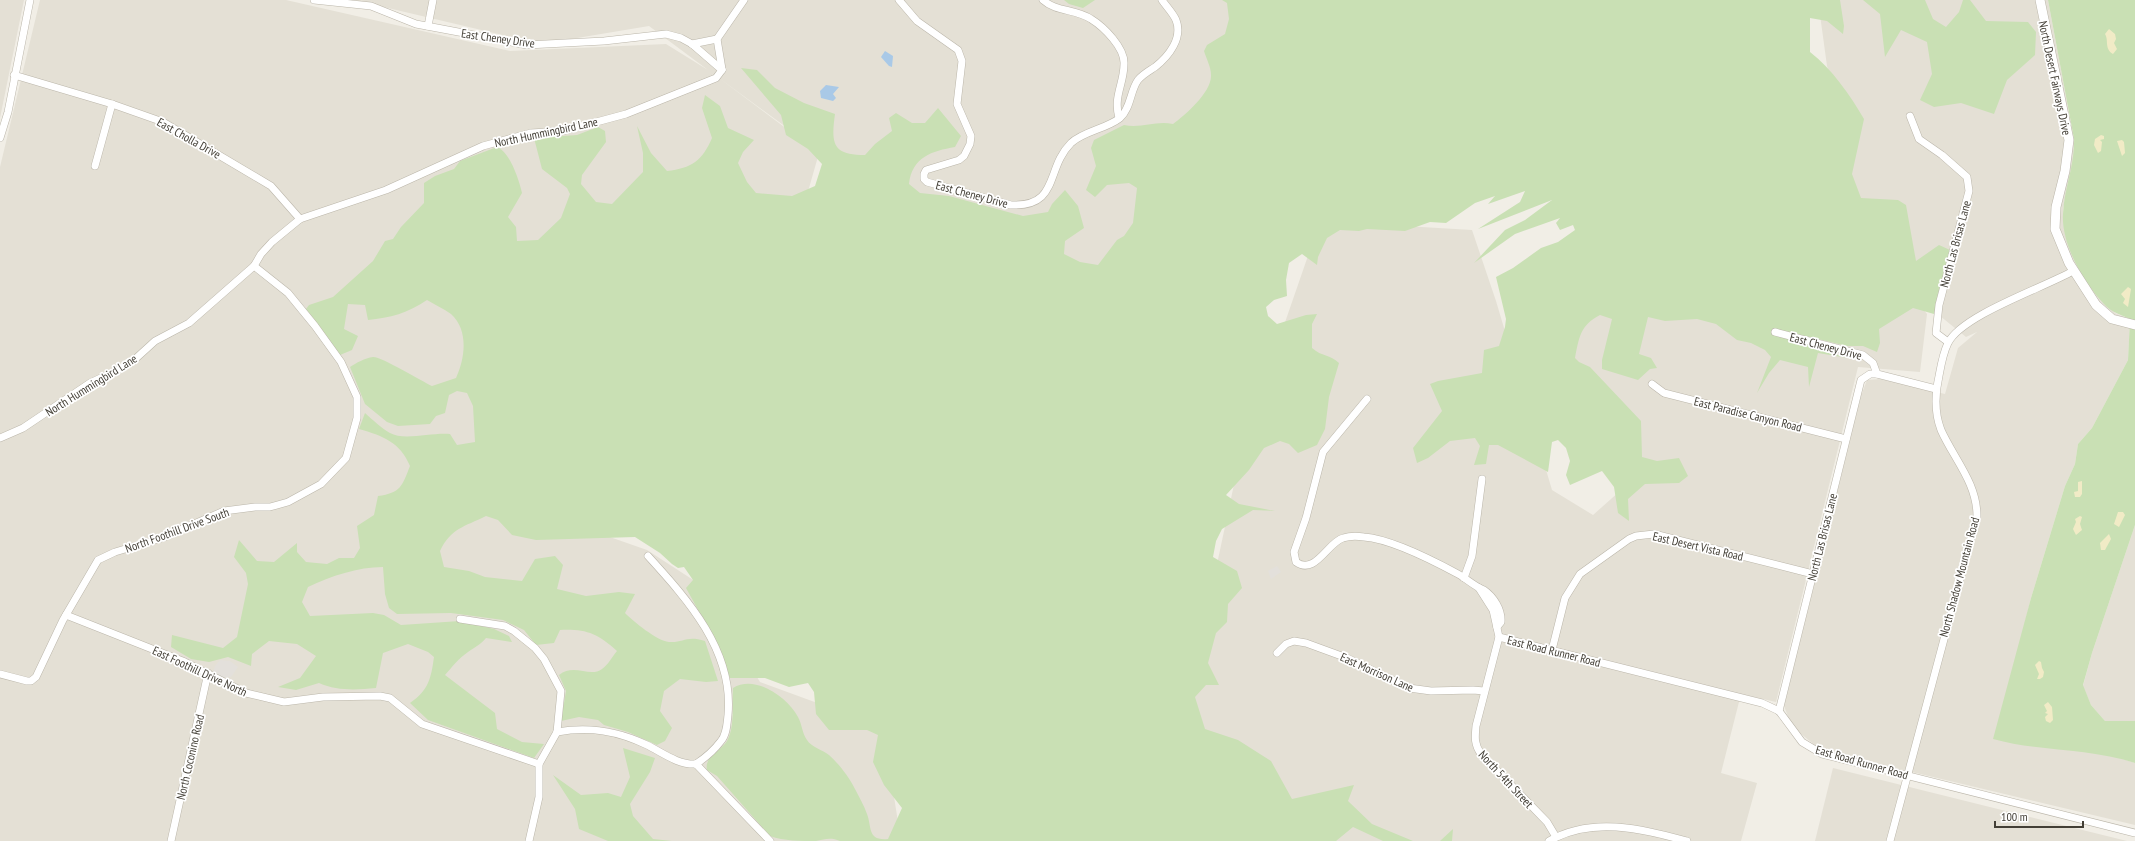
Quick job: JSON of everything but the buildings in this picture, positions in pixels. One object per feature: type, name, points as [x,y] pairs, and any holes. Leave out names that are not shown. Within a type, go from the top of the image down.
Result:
[{"type":"street","points":[[0,138],[8,112],[14,75],[30,0]]},
{"type":"street","name":"East Cheney Drive","points":[[314,0],[371,6],[404,21],[527,45],[604,41],[666,34],[681,38],[692,44],[722,70]]},
{"type":"street","points":[[428,26],[434,0]]},
{"type":"street","points":[[722,70],[717,39],[744,0]]},
{"type":"street","name":"East Cheney Drive","points":[[899,0],[917,22],[958,50],[962,61],[957,104],[971,136],[970,144],[964,156],[959,160],[926,170],[924,178],[927,182],[1011,205],[1030,204],[1044,196],[1072,143],[1120,118]]},
{"type":"street","points":[[1043,0],[1050,6],[1091,19],[1122,51],[1124,64],[1116,107],[1120,118]]},
{"type":"street","points":[[1120,118],[1126,110],[1137,81],[1162,61],[1176,42],[1178,31],[1176,19],[1162,0]]},
{"type":"street","name":"North Desert Fairways Drive","points":[[2040,0],[2069,140],[2065,171],[2056,206],[2055,229],[2073,270],[2086,292],[2102,311],[2112,319],[2135,325]]},
{"type":"street","points":[[692,44],[717,39]]},
{"type":"street","name":"North Hummingbird Lane","points":[[0,438],[23,428],[90,383],[122,368],[133,361],[155,341],[190,323],[254,266],[261,254],[272,242],[300,219],[386,190],[483,146],[531,133],[563,131],[626,114],[716,78],[722,70]]},
{"type":"street","name":"East Cholla Drive","points":[[14,75],[112,104],[163,122],[271,186],[300,219]]},
{"type":"street","points":[[95,166],[112,104]]},
{"type":"street","name":"North Las Brisas Lane","points":[[1910,116],[1919,139],[1942,155],[1967,177],[1969,191],[1939,305],[1936,333],[1948,342]]},
{"type":"street","name":"North Foothill Drive South","points":[[0,674],[27,681],[31,681],[36,677],[66,615],[98,560],[115,552],[162,538],[224,512],[255,507],[270,507],[288,502],[321,484],[346,458],[357,418],[357,397],[341,362],[315,326],[288,293],[254,266]]},
{"type":"street","points":[[1948,342],[1962,328],[1987,313],[2073,270]]},
{"type":"street","name":"East Cheney Drive","points":[[1775,332],[1863,355],[1873,363],[1877,374]]},
{"type":"street","name":"North Shadow Mountain Road","points":[[1890,841],[1943,637],[1973,535],[1977,516],[1975,494],[1939,424],[1936,409],[1936,389],[1948,342]]},
{"type":"street","name":"North Las Brisas Lane","points":[[1779,711],[1861,380],[1870,374],[1877,374]]},
{"type":"street","points":[[1877,374],[1936,389]]},
{"type":"street","name":"East Paradise Canyon Road","points":[[1652,384],[1664,393],[1846,439]]},
{"type":"street","name":"East Road Runner Road","points":[[1367,399],[1323,452],[1306,518],[1294,552],[1296,562],[1300,566],[1306,566],[1319,559],[1343,538],[1364,536],[1390,543],[1464,578],[1490,594],[1500,610],[1501,622],[1497,627],[1498,637],[1762,703],[1779,711],[1797,736],[1813,750],[2135,833]]},
{"type":"street","points":[[1464,578],[1472,556],[1482,478]]},
{"type":"street","name":"East Desert Vista Road","points":[[1552,650],[1565,598],[1574,582],[1585,569],[1636,536],[1654,534],[1813,574]]},
{"type":"street","points":[[648,556],[671,580],[700,617],[714,644],[728,681],[729,702],[725,734],[721,741],[696,764]]},
{"type":"street","name":"East Foothill Drive North","points":[[66,615],[186,662],[246,693],[284,702],[323,697],[380,696],[390,698],[422,724],[539,764]]},
{"type":"street","points":[[460,619],[505,626],[535,648],[544,659],[561,691],[558,732],[539,764],[538,796],[529,841]]},
{"type":"street","name":"North 54th Street","points":[[1498,637],[1476,726],[1475,740],[1477,747],[1481,754],[1547,822],[1556,837]]},
{"type":"street","name":"East Morrison Lane","points":[[1276,653],[1286,644],[1294,641],[1306,643],[1341,655],[1409,688],[1431,691],[1484,691]]},
{"type":"street","name":"North Coconino Road","points":[[171,841],[208,673]]},
{"type":"street","points":[[558,732],[582,728],[608,731],[636,740],[677,761],[696,764],[770,841]]},
{"type":"street","points":[[1549,841],[1556,837],[1593,827],[1613,826],[1631,828],[1687,841]]},
{"type":"shaded area","points":[[0,0],[24,0],[0,118]]},
{"type":"shaded area","points":[[40,0],[286,0],[510,51],[666,44],[708,70],[649,26],[541,44],[354,0],[1248,0],[1237,82],[1102,278],[842,168],[719,78],[819,153],[805,202],[473,326],[504,500],[647,550],[701,585],[760,682],[883,727],[901,841],[0,841],[0,167]]},
{"type":"shaded area","points":[[1818,0],[2048,0],[2074,139],[2075,152],[2063,209],[2065,234],[2077,264],[2115,313],[2130,319],[2128,360],[2092,428],[2078,444],[2075,464],[2065,486],[2031,598],[2019,647],[2068,749],[2111,755],[2135,763],[2135,825],[1832,753],[1817,747],[1800,733],[1789,719],[1784,706],[1861,396],[1867,380],[1881,379],[1945,394],[1958,348],[1977,332],[1966,337],[1908,290],[1927,314],[1920,372],[1858,367],[1776,702],[1741,694],[1721,773],[1757,783],[1741,841],[1269,841],[1185,714],[1242,447],[1320,221],[1472,230],[1496,301],[1552,490],[1593,515],[1629,483],[1566,355],[1583,291],[1856,206],[1844,118],[1827,66]]},
{"type":"shaded area","points":[[2135,525],[2135,721],[2105,721],[2091,705],[2083,686],[2092,653]]},
{"type":"shaded area","points":[[1277,566],[1281,572],[1271,579],[1268,571]]},
{"type":"shaded area","points":[[220,660],[230,661],[238,667],[231,677],[221,678],[213,673],[215,666]]},
{"type":"shaded area","points":[[1833,768],[2127,841],[1815,841]]},
{"type":"green space","points":[[1064,0],[1095,0],[1083,8],[1069,4]]},
{"type":"green space","points":[[1222,0],[1840,0],[1844,26],[1843,34],[1827,21],[1810,18],[1810,52],[1826,66],[1840,83],[1864,119],[1852,174],[1861,198],[1898,200],[1906,205],[1916,261],[1939,245],[1950,250],[1934,314],[1913,308],[1879,329],[1880,343],[1877,352],[1863,346],[1847,346],[1776,329],[1820,347],[1820,350],[1848,358],[1818,353],[1809,387],[1808,367],[1780,360],[1769,373],[1757,393],[1771,357],[1765,350],[1751,343],[1737,340],[1716,324],[1697,319],[1665,321],[1648,317],[1639,354],[1651,358],[1657,368],[1650,369],[1638,380],[1602,369],[1602,360],[1612,319],[1600,315],[1588,323],[1579,338],[1575,358],[1579,362],[1590,367],[1641,421],[1642,457],[1657,461],[1679,458],[1688,476],[1679,483],[1645,484],[1628,499],[1629,521],[1618,513],[1614,487],[1602,471],[1570,485],[1566,475],[1570,461],[1566,448],[1558,440],[1552,442],[1548,472],[1498,445],[1489,445],[1486,464],[1474,465],[1480,446],[1475,438],[1450,441],[1428,458],[1417,463],[1413,448],[1442,411],[1430,384],[1438,381],[1482,373],[1484,350],[1499,346],[1506,319],[1496,277],[1513,268],[1541,248],[1558,242],[1575,230],[1573,225],[1560,230],[1556,223],[1560,218],[1515,234],[1474,263],[1505,230],[1525,220],[1552,200],[1478,229],[1520,202],[1525,191],[1488,204],[1495,196],[1475,203],[1446,223],[1430,222],[1405,231],[1367,229],[1359,231],[1340,230],[1327,238],[1318,257],[1317,265],[1302,254],[1289,263],[1286,280],[1287,296],[1274,300],[1266,307],[1268,316],[1277,324],[1306,315],[1317,314],[1312,324],[1312,348],[1339,363],[1329,397],[1325,429],[1317,445],[1298,453],[1289,444],[1280,441],[1264,448],[1249,470],[1226,495],[1239,504],[1275,511],[1253,510],[1222,529],[1216,541],[1213,557],[1237,571],[1242,588],[1228,604],[1227,622],[1216,633],[1208,663],[1219,685],[1206,685],[1195,697],[1205,729],[1238,740],[1271,761],[1292,799],[1354,785],[1348,801],[1372,824],[1413,841],[1383,841],[1353,827],[1336,841],[840,841],[825,839],[816,841],[799,841],[775,838],[770,836],[717,776],[707,770],[710,757],[724,745],[730,735],[733,688],[742,684],[760,686],[770,690],[786,702],[798,717],[805,737],[809,742],[814,747],[829,755],[850,780],[864,807],[873,835],[877,838],[888,839],[902,808],[884,785],[873,762],[878,735],[867,730],[829,730],[816,714],[814,692],[808,683],[789,687],[765,678],[730,678],[707,626],[686,588],[693,580],[684,567],[678,568],[660,553],[635,537],[536,540],[512,535],[498,520],[486,516],[459,529],[449,537],[440,551],[444,567],[469,571],[485,577],[522,581],[535,559],[555,556],[563,565],[557,589],[586,596],[619,592],[635,594],[625,613],[652,634],[664,641],[669,642],[689,639],[699,639],[705,641],[718,681],[706,682],[680,679],[664,691],[660,711],[672,728],[665,741],[657,745],[628,732],[604,725],[598,720],[579,717],[561,721],[566,691],[559,675],[570,670],[592,672],[602,669],[617,651],[597,636],[584,631],[560,630],[554,643],[536,645],[524,630],[503,620],[451,613],[397,614],[389,608],[385,594],[383,567],[354,570],[317,583],[308,587],[302,602],[310,616],[373,613],[384,615],[401,625],[460,621],[494,629],[509,636],[512,642],[486,638],[462,657],[445,675],[495,713],[497,729],[522,742],[544,744],[534,758],[428,720],[410,703],[421,693],[428,683],[434,657],[428,652],[408,644],[383,653],[376,688],[340,689],[319,683],[296,690],[278,687],[300,678],[316,656],[297,644],[269,641],[252,654],[251,666],[228,657],[209,662],[191,659],[171,647],[172,635],[223,648],[237,637],[248,584],[246,573],[234,557],[239,540],[257,561],[274,562],[297,543],[297,552],[306,562],[327,564],[339,558],[354,558],[360,548],[357,526],[374,515],[378,496],[392,493],[400,487],[410,466],[401,451],[390,441],[376,434],[359,429],[365,413],[383,429],[396,435],[411,436],[450,434],[457,445],[475,442],[473,406],[467,393],[457,391],[449,395],[445,413],[436,416],[430,424],[398,426],[387,422],[365,404],[350,367],[358,362],[373,357],[392,364],[432,386],[456,378],[462,362],[464,345],[461,328],[451,314],[427,300],[399,314],[368,320],[365,305],[348,304],[344,329],[358,336],[352,350],[340,355],[306,309],[309,305],[333,297],[373,261],[385,241],[393,239],[401,227],[424,203],[424,183],[435,176],[454,169],[460,161],[497,147],[502,150],[510,160],[519,181],[522,193],[508,217],[516,227],[517,241],[538,240],[561,218],[570,194],[567,188],[542,169],[534,138],[577,135],[598,127],[605,131],[606,142],[582,175],[581,184],[596,202],[612,204],[643,172],[643,153],[637,126],[651,153],[667,171],[683,168],[700,158],[712,138],[702,108],[705,95],[720,106],[728,128],[754,140],[743,152],[738,163],[747,182],[756,193],[792,196],[815,186],[822,164],[808,149],[786,135],[781,115],[741,68],[757,70],[775,88],[804,103],[835,114],[833,133],[834,140],[840,150],[846,153],[865,155],[875,144],[892,131],[889,118],[896,113],[912,123],[925,123],[938,108],[961,136],[955,147],[931,153],[919,161],[914,167],[909,184],[920,193],[949,196],[1023,216],[1048,212],[1052,204],[1065,190],[1078,206],[1084,228],[1065,241],[1064,254],[1080,262],[1098,265],[1117,240],[1124,236],[1133,223],[1137,188],[1129,183],[1107,185],[1095,197],[1086,190],[1096,166],[1091,148],[1094,140],[1124,125],[1136,126],[1161,123],[1173,124],[1203,96],[1210,82],[1211,75],[1204,51],[1207,45],[1225,34],[1229,19],[1227,3]]},
{"type":"green space","points":[[1863,0],[1925,0],[1933,19],[1946,27],[1959,12],[1963,0],[1970,0],[1986,21],[2028,22],[2036,32],[2035,55],[2007,80],[1994,114],[1961,103],[1934,107],[1920,100],[1932,74],[1927,42],[1901,30],[1885,57],[1880,14]]},
{"type":"green space","points":[[2048,0],[2135,0],[2135,525],[2092,653],[2083,685],[2091,705],[2105,721],[2135,721],[2135,763],[2118,758],[2029,746],[1993,739],[2031,598],[2065,486],[2075,464],[2078,444],[2092,428],[2128,360],[2130,319],[2110,309],[2096,295],[2075,262],[2063,226],[2065,195],[2073,158],[2074,139]]},
{"type":"green space","points":[[623,748],[655,758],[650,772],[630,804],[633,816],[653,839],[672,841],[608,841],[579,829],[575,809],[553,775],[581,795],[608,793],[621,797],[630,777]]},
{"type":"green space","points":[[1453,829],[1452,841],[1440,841]]},
{"type":"sand","points":[[2109,29],[2115,34],[2116,39],[2114,43],[2117,49],[2113,54],[2109,50],[2105,34]]},
{"type":"sand","points":[[2101,135],[2104,136],[2104,139],[2100,140],[2102,142],[2101,151],[2098,153],[2094,145],[2095,139]]},
{"type":"sand","points":[[2122,140],[2124,142],[2125,153],[2122,156],[2117,141]]},
{"type":"sand","points":[[2128,287],[2131,289],[2128,307],[2123,303],[2125,299],[2121,294]]},
{"type":"sand","points":[[2082,481],[2082,494],[2080,497],[2075,497],[2074,492],[2078,491],[2078,482]]},
{"type":"sand","points":[[2118,512],[2123,512],[2125,515],[2119,527],[2114,524]]},
{"type":"sand","points":[[2080,516],[2082,517],[2080,524],[2082,530],[2076,535],[2073,529],[2076,522],[2075,519]]},
{"type":"sand","points":[[2109,534],[2111,539],[2105,550],[2101,550],[2100,543]]},
{"type":"sand","points":[[2039,661],[2041,662],[2044,672],[2043,677],[2037,679],[2039,674],[2035,665]]},
{"type":"sand","points":[[2048,702],[2052,707],[2053,720],[2050,723],[2046,721],[2045,717],[2048,714],[2045,713],[2047,711],[2044,705]]},
{"type":"water","points":[[885,51],[893,56],[892,67],[889,66],[881,57]]},
{"type":"water","points":[[826,85],[839,87],[833,94],[836,98],[833,101],[821,98],[820,91]]}]
